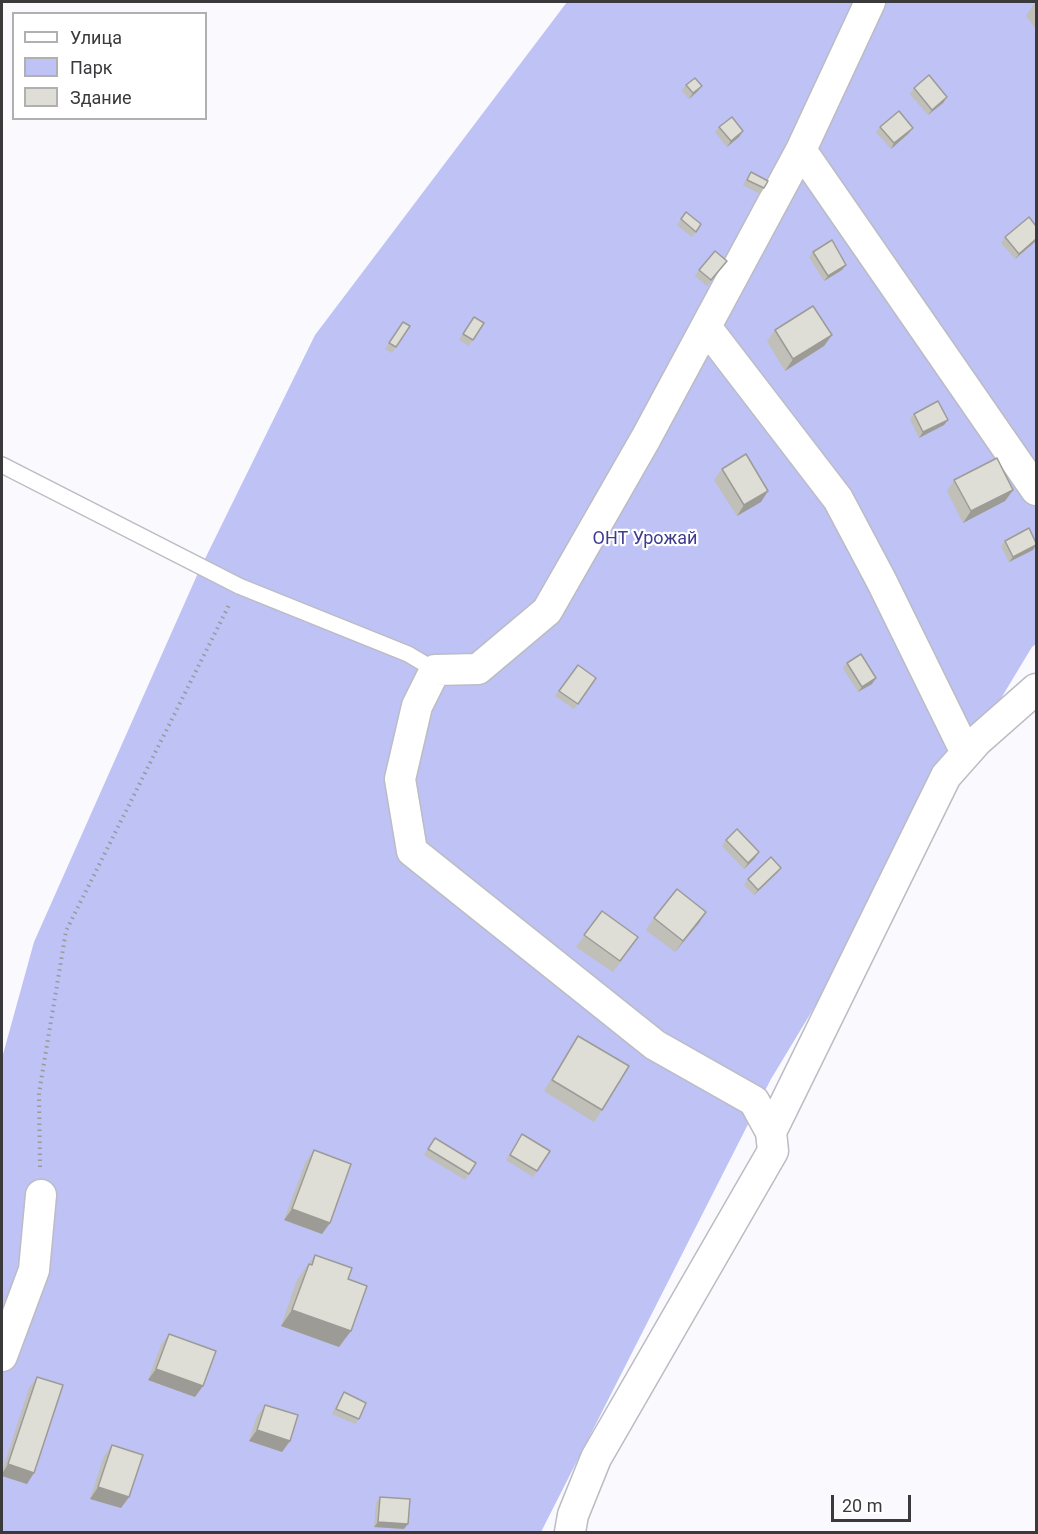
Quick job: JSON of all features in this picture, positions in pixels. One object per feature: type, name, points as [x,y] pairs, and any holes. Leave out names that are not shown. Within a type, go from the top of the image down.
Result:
[{"type":"street","points":[[570,1533],[573,1515],[596,1458],[773,1151],[771,1132],[754,1101],[655,1045],[412,851],[400,778],[417,706],[435,670],[478,669],[547,611],[646,438],[801,150],[870,2]]},
{"type":"street","points":[[801,150],[1036,490]]},
{"type":"street","points":[[706,327],[838,499],[882,582],[966,753]]},
{"type":"street","points":[[771,1132],[946,776],[977,741],[1036,689]]},
{"type":"street","points":[[2,1356],[34,1270],[41,1195]]},
{"type":"lane","points":[[2,465],[239,586],[408,654],[435,670]]},
{"type":"path","points":[[41,1195],[39,1093],[66,931],[239,586]]},
{"type":"green space","name":"ОНТ Урожай","points":[[567,2],[1036,2],[1036,644],[1032,647],[771,1079],[541,1532],[2,1532],[2,1058],[34,942],[198,573],[315,335]]},
{"type":"building","points":[[929,75],[947,97],[932,110],[914,88]]},
{"type":"building","points":[[695,78],[702,86],[693,93],[686,85]]},
{"type":"building","points":[[899,111],[913,128],[894,143],[880,127]]},
{"type":"building","points":[[732,117],[743,131],[731,141],[719,127]]},
{"type":"building","points":[[751,172],[768,181],[764,188],[747,180]]},
{"type":"building","points":[[686,212],[701,224],[696,232],[681,219]]},
{"type":"building","points":[[1029,217],[1036,226],[1036,239],[1019,254],[1005,237]]},
{"type":"building","points":[[832,240],[846,265],[828,276],[813,252]]},
{"type":"building","points":[[715,251],[727,261],[711,280],[699,270]]},
{"type":"building","points":[[813,306],[832,335],[793,359],[775,330]]},
{"type":"building","points":[[474,317],[484,323],[473,340],[463,334]]},
{"type":"building","points":[[403,322],[410,326],[396,347],[389,343]]},
{"type":"building","points":[[938,401],[948,420],[923,432],[914,414]]},
{"type":"building","points":[[746,454],[768,491],[744,505],[722,469]]},
{"type":"building","points":[[997,458],[1013,490],[971,511],[954,480]]},
{"type":"building","points":[[1029,528],[1036,545],[1013,557],[1005,541]]},
{"type":"building","points":[[861,654],[876,678],[862,687],[847,663]]},
{"type":"building","points":[[578,665],[596,678],[578,704],[559,691]]},
{"type":"building","points":[[737,829],[759,852],[748,863],[726,840]]},
{"type":"building","points":[[771,857],[781,868],[758,890],[748,879]]},
{"type":"building","points":[[677,889],[706,912],[683,941],[654,918]]},
{"type":"building","points":[[602,911],[638,937],[620,961],[584,935]]},
{"type":"building","points":[[578,1036],[629,1066],[602,1110],[552,1080]]},
{"type":"building","points":[[522,1134],[550,1151],[537,1171],[510,1155]]},
{"type":"building","points":[[435,1138],[476,1163],[469,1174],[428,1149]]},
{"type":"building","points":[[314,1150],[351,1164],[330,1223],[292,1209]]},
{"type":"building","points":[[315,1255],[352,1268],[348,1279],[367,1286],[351,1331],[292,1310],[309,1264],[312,1265]]},
{"type":"building","points":[[169,1334],[216,1351],[203,1386],[156,1369]]},
{"type":"building","points":[[37,1377],[63,1385],[34,1473],[8,1464]]},
{"type":"building","points":[[344,1392],[366,1403],[359,1419],[336,1409]]},
{"type":"building","points":[[265,1405],[298,1415],[290,1441],[257,1430]]},
{"type":"building","points":[[112,1445],[143,1455],[129,1497],[98,1487]]},
{"type":"building","points":[[380,1497],[410,1499],[408,1524],[378,1522]]}]
